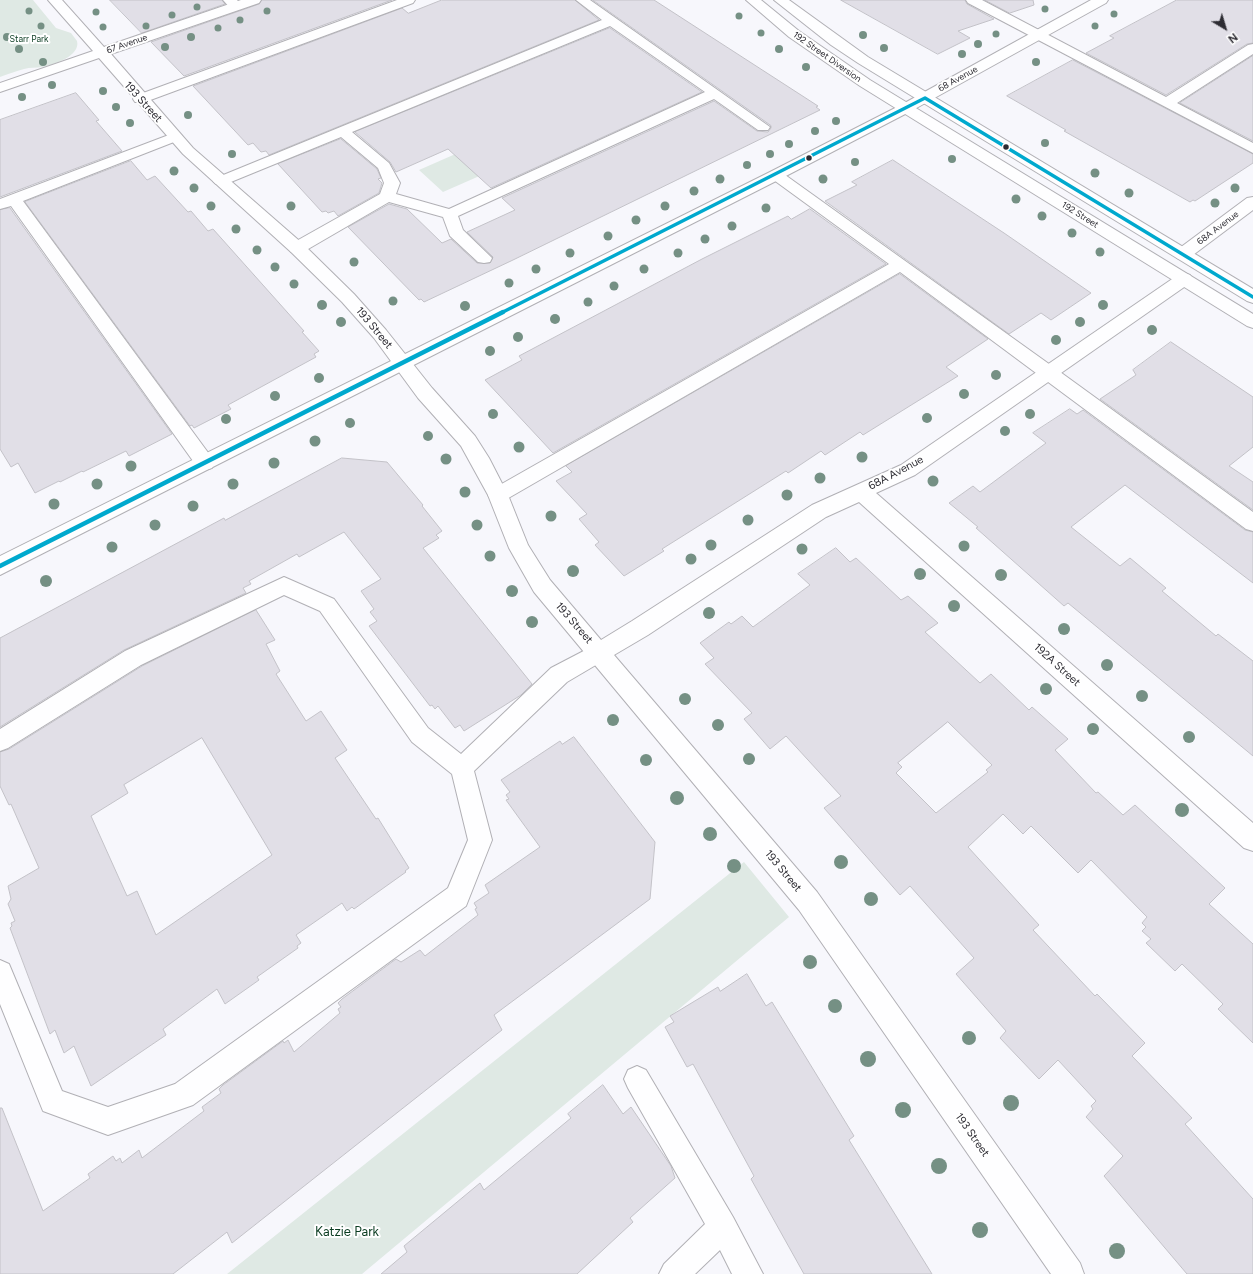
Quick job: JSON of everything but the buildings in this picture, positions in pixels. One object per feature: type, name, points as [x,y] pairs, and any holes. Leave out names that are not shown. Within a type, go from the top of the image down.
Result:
[{"type":"street","name":"193 Street","points":[[55,0],[140,99],[174,136],[221,181],[297,248],[348,298],[380,334],[426,393],[468,441],[482,463],[498,495],[519,548],[542,586],[808,901],[1070,1274]]},
{"type":"street","name":"67 Avenue","points":[[0,88],[101,53],[232,3],[254,0]]},
{"type":"street","name":"192 Street Diversion","points":[[753,0],[767,13],[825,57],[906,108]]},
{"type":"street","name":"192 Street Diversion","points":[[781,0],[836,42],[925,98]]},
{"type":"street","name":"68 Avenue","points":[[0,566],[776,175],[925,98],[1101,0]]},
{"type":"street","name":"192 Street","points":[[925,98],[1253,297]]},
{"type":"street","name":"192 Street","points":[[906,108],[1253,322]]},
{"type":"street","name":"68A Avenue","points":[[1183,254],[1253,202]]},
{"type":"street","name":"68A Avenue","points":[[598,652],[640,628],[819,511],[908,470],[1184,279]]},
{"type":"street","name":"192A Street","points":[[861,492],[1253,838]]},
{"type":"lane","points":[[140,99],[410,0]]},
{"type":"lane","points":[[582,0],[763,127]]},
{"type":"lane","points":[[972,0],[1253,149]]},
{"type":"lane","points":[[221,181],[610,21]]},
{"type":"lane","points":[[1166,103],[1253,48]]},
{"type":"lane","points":[[387,197],[450,214],[715,94]]},
{"type":"lane","points":[[297,248],[387,197],[392,183],[384,166],[342,131]]},
{"type":"lane","points":[[174,136],[7,202],[204,463]]},
{"type":"lane","points":[[776,175],[1050,373],[1253,523]]},
{"type":"lane","points":[[450,214],[456,232],[484,258]]},
{"type":"lane","points":[[498,495],[900,265]]},
{"type":"lane","points":[[0,741],[107,676],[133,658],[284,586],[327,605],[420,735],[462,768],[480,840],[457,897],[183,1095],[108,1121],[53,1101],[0,973]]},
{"type":"lane","points":[[462,768],[559,675],[598,652]]},
{"type":"lane","points":[[637,1079],[723,1227],[748,1274]]},
{"type":"lane","points":[[674,1274],[723,1227]]},
{"type":"green space","name":"Starr Park","points":[[0,0],[33,0],[56,28],[71,33],[77,41],[75,51],[59,62],[42,67],[26,68],[0,77]]},
{"type":"green space","points":[[460,152],[484,174],[443,192],[419,170]]},
{"type":"green space","name":"Katzie Park","points":[[744,862],[789,917],[362,1274],[227,1274]]},
{"type":"transit line","points":[[0,566],[776,175],[925,98],[1253,297]]}]
